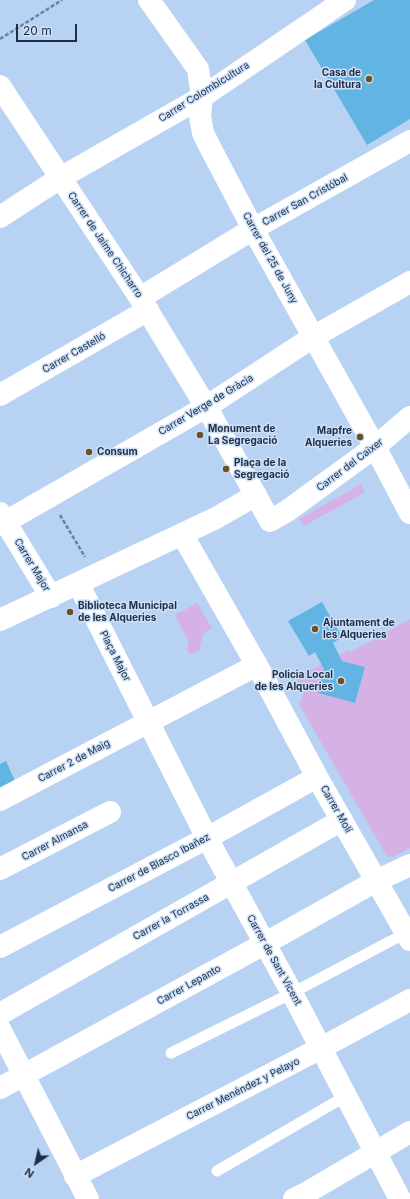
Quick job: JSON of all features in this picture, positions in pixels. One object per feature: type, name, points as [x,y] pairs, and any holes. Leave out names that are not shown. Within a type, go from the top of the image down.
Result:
[{"type":"street","name":"Carrer del 25 de Juny","points":[[149,0],[198,69],[202,97],[200,116],[203,133],[253,229],[375,447],[410,513]]},
{"type":"street","name":"Carrer Colombicultura","points":[[0,217],[60,178],[202,97],[345,0]]},
{"type":"street","name":"Carrer de Jaime Chicharro","points":[[0,86],[144,304],[206,407]]},
{"type":"street","name":"Carrer San Cristóbal","points":[[144,304],[253,229],[410,141]]},
{"type":"street","name":"Carrer Verge de Gràcia","points":[[2,520],[50,497],[206,407],[314,337],[410,282]]},
{"type":"street","name":"Carrer Castelló","points":[[0,396],[144,304]]},
{"type":"street","points":[[0,620],[216,518],[256,495],[206,407]]},
{"type":"street","name":"Carrer del Caixer","points":[[256,495],[270,521],[287,511],[375,447],[410,417]]},
{"type":"street","name":"Carrer Major","points":[[2,520],[51,597]]},
{"type":"street","points":[[148,722],[260,671],[182,534]]},
{"type":"street","name":"Plaça Major","points":[[78,583],[148,722]]},
{"type":"street","name":"Carrer Molí","points":[[260,671],[317,777],[408,936]]},
{"type":"street","name":"Carrer 2 de Maig","points":[[0,800],[148,722]]},
{"type":"street","name":"Carrer de Sant Vicent","points":[[148,722],[207,838],[264,944],[292,992],[400,1199]]},
{"type":"street","name":"Carrer de Blasco Ibañez","points":[[0,947],[207,838],[317,777]]},
{"type":"street","name":"Carrer Almansa","points":[[0,869],[110,812]]},
{"type":"street","name":"Carrer la Torrassa","points":[[0,1014],[342,820]]},
{"type":"street","name":"Carrer Lepanto","points":[[0,1088],[376,881],[410,865]]},
{"type":"street","name":"Carrer Menéndez y Pelayo","points":[[75,1176],[410,1000]]},
{"type":"street","points":[[0,1030],[88,1199]]},
{"type":"street","points":[[294,1199],[410,1132]]},
{"type":"lane","points":[[172,1053],[292,992],[408,936]]},
{"type":"lane","points":[[217,1171],[346,1096]]},
{"type":"path","points":[[0,39],[62,0]]},
{"type":"path","points":[[50,497],[86,558]]},
{"type":"shaded area","points":[[361,484],[365,492],[304,526],[299,519]]},
{"type":"shaded area","points":[[197,603],[212,628],[205,632],[199,651],[190,654],[187,650],[189,642],[175,615]]},
{"type":"shaded area","points":[[410,619],[410,848],[393,857],[386,855],[299,704],[304,693],[296,678],[322,664],[324,669],[318,693],[355,703],[365,667],[342,661],[339,655],[350,650],[351,652]]},
{"type":"building","name":"Casa de la Cultura","points":[[374,0],[410,0],[410,119],[367,145],[305,40]]},
{"type":"building","points":[[322,602],[342,637],[333,643],[342,661],[365,667],[355,703],[318,693],[324,669],[315,652],[309,656],[288,621]]},
{"type":"building","points":[[6,761],[15,781],[0,788],[0,764]]},
{"type":"place","name":"Casa de la Cultura","points":[[369,79]]},
{"type":"place","name":"Monument de La Segregació","points":[[200,435]]},
{"type":"place","name":"Mapfre Alqueries","points":[[360,437]]},
{"type":"place","name":"Consum","points":[[89,452]]},
{"type":"place","name":"Plaça de la Segregació","points":[[226,469]]},
{"type":"place","name":"Biblioteca Municipal de les Alqueries","points":[[70,612]]},
{"type":"place","name":"Ajuntament de les Alqueries","points":[[315,629]]},
{"type":"place","name":"Policia Local de les Alqueries","points":[[341,681]]}]
